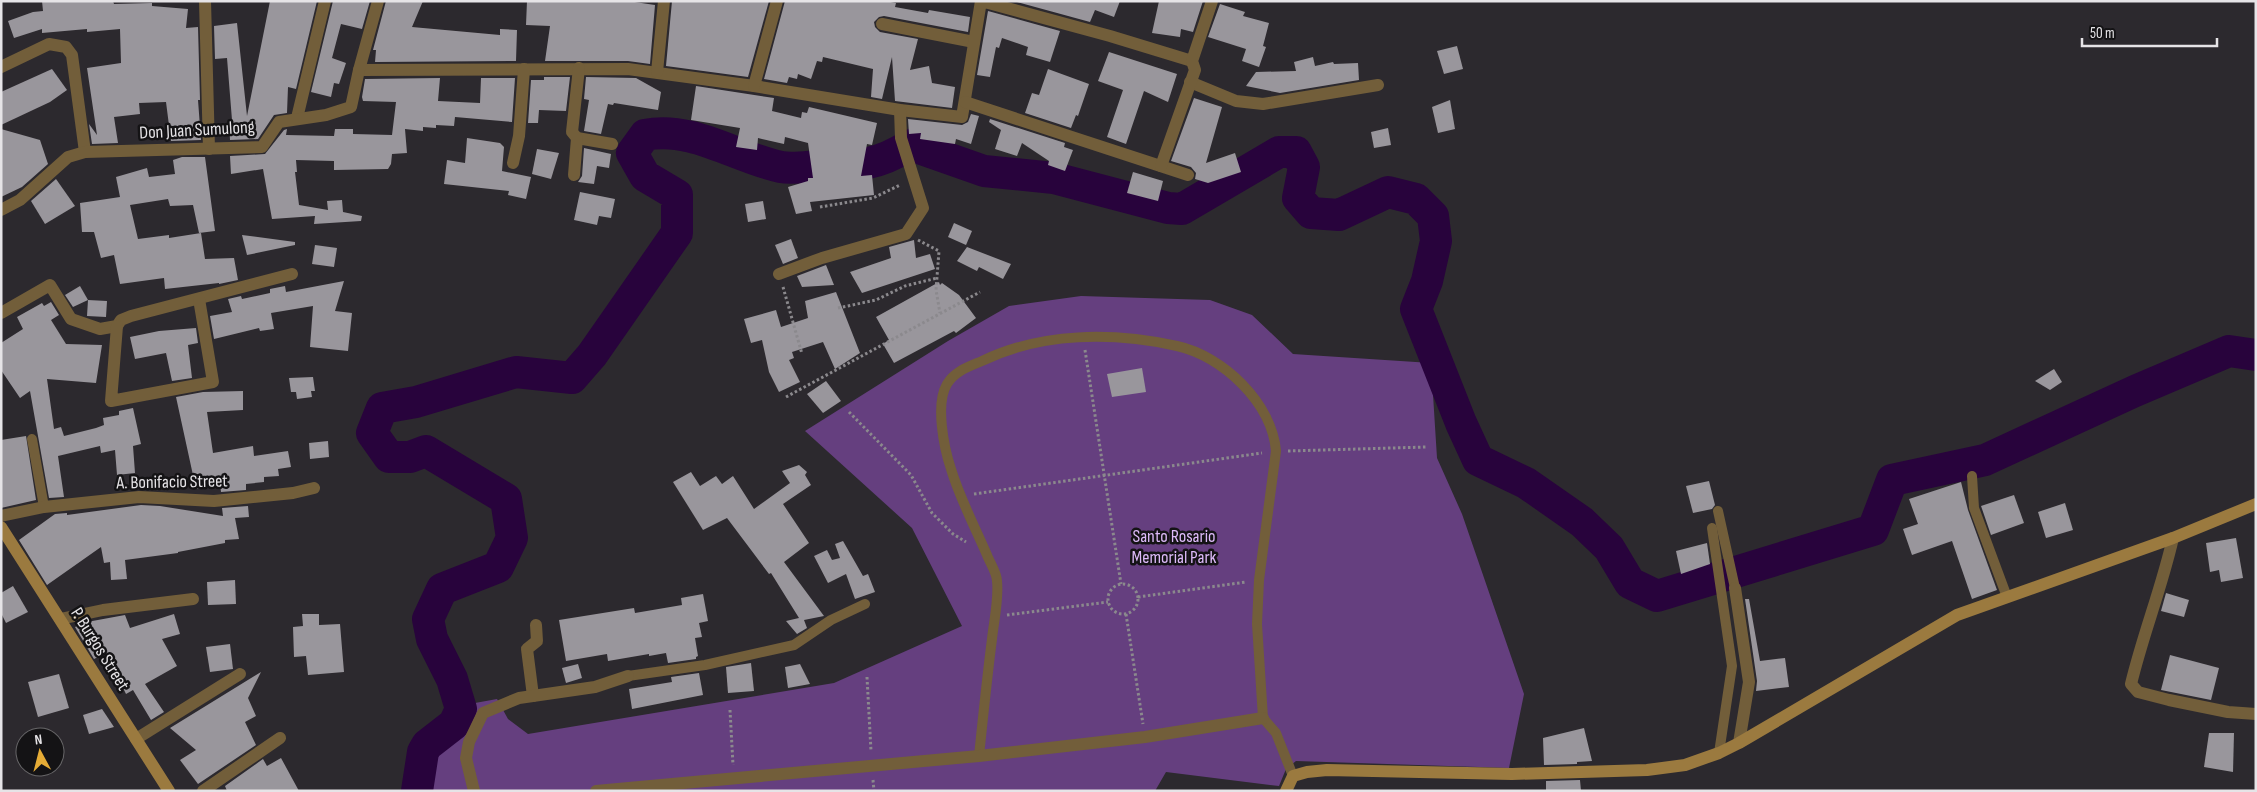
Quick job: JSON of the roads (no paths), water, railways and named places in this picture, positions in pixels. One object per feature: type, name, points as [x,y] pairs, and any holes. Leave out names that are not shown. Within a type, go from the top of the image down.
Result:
[{"type":"street","points":[[204,1],[209,148]]},
{"type":"street","points":[[297,118],[325,1]]},
{"type":"street","name":"Don Juan Sumulong","points":[[1,210],[20,200],[68,157],[85,152],[262,146],[279,122],[326,115],[352,107],[359,70],[378,1]]},
{"type":"street","points":[[657,72],[664,1]]},
{"type":"street","points":[[754,86],[777,1]]},
{"type":"street","points":[[359,70],[628,69],[754,86],[900,110],[962,117],[981,1],[1192,60]]},
{"type":"street","points":[[1161,166],[1195,70],[1192,60],[1212,1]]},
{"type":"street","points":[[882,24],[974,42]]},
{"type":"street","points":[[1,67],[49,44],[66,47],[72,55],[85,152]]},
{"type":"street","points":[[579,68],[572,132],[577,138],[612,144]]},
{"type":"street","points":[[513,163],[519,136],[524,69]]},
{"type":"street","points":[[1190,82],[1236,101],[1263,104],[1378,85]]},
{"type":"street","points":[[965,102],[1188,175]]},
{"type":"street","points":[[779,274],[822,258],[906,234],[923,208],[901,138],[900,110]]},
{"type":"street","points":[[574,175],[577,138]]},
{"type":"street","points":[[199,299],[212,382],[110,401],[116,326],[120,320],[292,274]]},
{"type":"street","points":[[1,313],[50,285],[71,319],[100,329],[116,326]]},
{"type":"street","name":"A. Bonifacio Street","points":[[1,516],[44,507],[139,498],[214,501],[293,493],[314,488]]},
{"type":"street","points":[[1286,791],[1293,776],[1307,772],[1327,770],[1512,774],[1647,770],[1686,765],[1740,743],[1957,615],[2172,538],[2256,504]]},
{"type":"street","name":"P. Burgos Street","points":[[1,527],[169,791]]},
{"type":"street","points":[[2172,538],[2165,573],[2141,641],[2131,684],[2138,692],[2169,700],[2228,712],[2256,714]]},
{"type":"street","points":[[1735,588],[1749,682],[1740,743]]},
{"type":"street","points":[[60,619],[103,610],[193,599]]},
{"type":"street","points":[[533,696],[527,649],[537,641],[536,625]]},
{"type":"street","points":[[136,739],[240,674]]},
{"type":"street","points":[[474,791],[466,758],[469,742],[483,713],[519,698],[595,687],[628,676]]},
{"type":"street","points":[[596,791],[979,756],[1145,736],[1263,718]]},
{"type":"street","points":[[203,791],[280,738]]},
{"type":"lane","points":[[979,756],[998,579],[950,467],[940,414],[946,386],[958,372],[1002,351],[1049,340],[1082,337],[1155,341],[1188,348],[1237,377],[1262,408],[1274,434],[1276,451],[1259,580],[1257,624],[1263,718],[1276,733],[1293,776]]},
{"type":"lane","points":[[32,439],[44,507]]},
{"type":"lane","points":[[1972,476],[1974,508],[2007,597]]},
{"type":"lane","points":[[1718,511],[1735,588]]},
{"type":"lane","points":[[1712,528],[1732,666],[1718,753]]},
{"type":"lane","points":[[628,676],[705,665],[794,645],[831,620],[865,604]]},
{"type":"waterway","points":[[417,791],[423,752],[427,745],[454,724],[461,709],[452,679],[432,639],[428,619],[442,589],[498,567],[512,538],[506,499],[426,451],[410,457],[389,457],[372,433],[382,408],[416,402],[516,372],[572,378],[592,355],[677,233],[677,195],[645,176],[632,153],[645,135],[663,133],[697,138],[764,163],[790,168],[865,164],[886,158],[910,145],[984,171],[1054,178],[1168,208],[1182,209],[1279,152],[1296,152],[1304,167],[1298,198],[1311,213],[1339,215],[1388,192],[1416,199],[1433,216],[1436,241],[1427,281],[1416,309],[1461,423],[1478,460],[1526,483],[1582,522],[1609,548],[1630,583],[1657,596],[1873,530],[1892,480],[1985,460],[2135,391],[2229,351],[2256,355]]},
{"type":"park label","name":"Santo Rosario Memorial Park","points":[[1174,546]]}]
